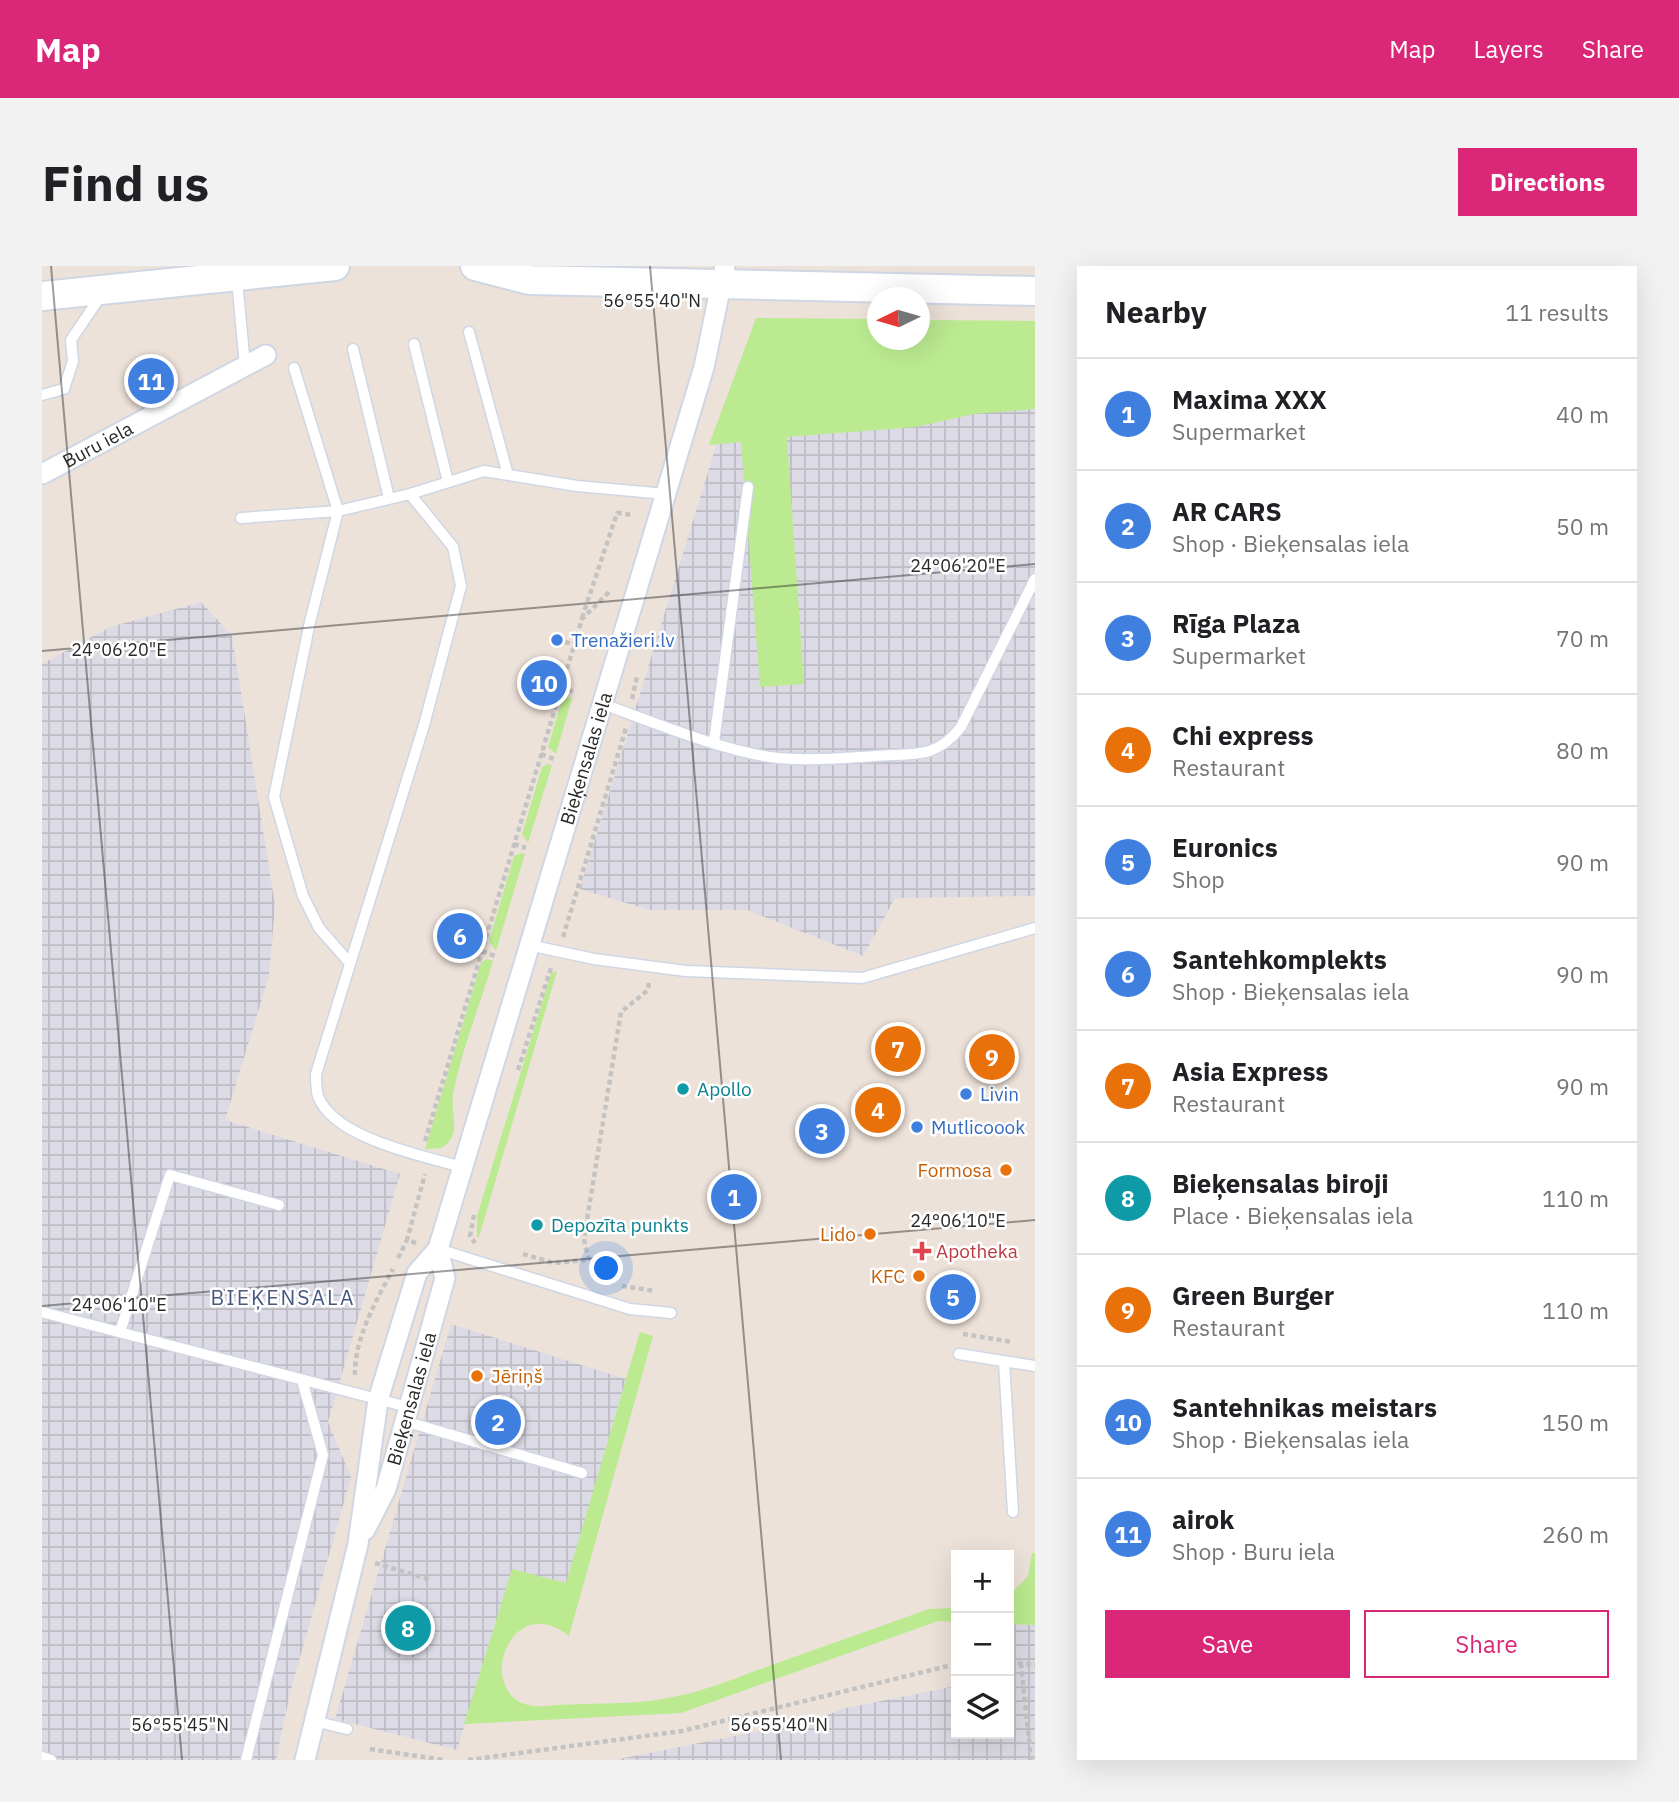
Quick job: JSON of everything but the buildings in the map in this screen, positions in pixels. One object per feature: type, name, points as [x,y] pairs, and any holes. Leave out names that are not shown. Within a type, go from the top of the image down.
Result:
[{"type":"main road","points":[[42,296],[335,266]]},
{"type":"main road","points":[[475,266],[529,280],[724,275],[1035,291]]},
{"type":"street","name":"Bieķensalas iela","points":[[304,1760],[356,1550],[378,1400],[417,1273],[438,1249],[704,367],[724,275]]},
{"type":"street","name":"Buru iela","points":[[42,474],[266,355]]},
{"type":"street","name":"Bieķensalas iela","points":[[356,1550],[386,1489],[445,1279],[438,1249]]},
{"type":"lane","points":[[237,275],[246,366]]},
{"type":"lane","points":[[42,395],[64,389],[73,361],[71,340],[106,288]]},
{"type":"lane","points":[[469,332],[508,475]]},
{"type":"lane","points":[[414,344],[449,482]]},
{"type":"lane","points":[[353,349],[389,498]]},
{"type":"lane","points":[[294,368],[338,511],[310,622],[274,797],[303,896],[319,928],[348,961]]},
{"type":"lane","points":[[241,518],[338,511],[410,495],[484,471],[577,486],[666,494]]},
{"type":"lane","points":[[714,741],[748,487]]},
{"type":"lane","points":[[410,495],[453,547],[461,586],[424,725],[348,961],[316,1074],[318,1097],[336,1118],[359,1134],[462,1167]]},
{"type":"lane","points":[[603,704],[714,741],[776,758],[811,760],[926,752],[946,746],[961,727],[1035,579]]},
{"type":"lane","points":[[530,945],[686,971],[862,978],[1035,928]]},
{"type":"lane","points":[[120,1332],[170,1175],[279,1205]]},
{"type":"lane","points":[[438,1249],[630,1309],[671,1312]]},
{"type":"lane","points":[[42,1312],[378,1400],[406,1414],[582,1473]]},
{"type":"lane","points":[[959,1354],[1035,1366]]},
{"type":"lane","points":[[1004,1362],[1013,1512]]},
{"type":"lane","points":[[246,1760],[323,1455],[302,1380]]},
{"type":"lane","points":[[313,1721],[347,1729]]},
{"type":"lane","points":[[42,1757],[51,1760]]},
{"type":"path","points":[[438,1249],[407,1241],[426,1178],[422,1156],[574,644],[617,513],[634,515]]},
{"type":"path","points":[[582,619],[611,590]]},
{"type":"path","points":[[565,642],[587,648]]},
{"type":"path","points":[[517,1073],[557,950],[566,932],[630,714],[640,665]]},
{"type":"path","points":[[552,685],[574,692]]},
{"type":"path","points":[[541,754],[554,759]]},
{"type":"path","points":[[514,812],[523,815]]},
{"type":"path","points":[[514,844],[526,848]]},
{"type":"path","points":[[474,928],[487,932]]},
{"type":"path","points":[[482,951],[495,956]]},
{"type":"path","points":[[651,967],[648,990],[621,1013],[584,1238],[587,1260],[597,1273],[618,1285],[659,1292]]},
{"type":"path","points":[[474,1213],[470,1236],[489,1245]]},
{"type":"path","points":[[468,1258],[476,1241]]},
{"type":"path","points":[[515,1252],[554,1263],[587,1260]]},
{"type":"path","points":[[963,1334],[1023,1344]]},
{"type":"path","points":[[356,1550],[374,1563],[431,1580]]},
{"type":"path","points":[[370,1575],[378,1550]]},
{"type":"path","points":[[1014,1662],[1035,1665]]},
{"type":"path","points":[[1021,1663],[1031,1760]]},
{"type":"path","points":[[468,1760],[682,1731],[951,1665]]},
{"type":"path","points":[[370,1749],[444,1760]]},
{"type":"shaded area","points":[[754,322],[867,338],[867,350],[930,350],[930,339],[1035,328],[1035,896],[895,898],[863,956],[747,910],[649,910],[580,889]]},
{"type":"shaded area","points":[[201,602],[232,636],[275,905],[269,976],[225,1120],[400,1174],[328,1422],[351,1477],[291,1689],[276,1760],[42,1760],[42,664],[110,627]]},
{"type":"shaded area","points":[[451,1324],[626,1379],[566,1584],[512,1569],[457,1750],[335,1719]]},
{"type":"shaded area","points":[[1014,1624],[1035,1625],[1035,1760],[614,1760],[819,1719],[841,1709],[951,1687],[951,1739],[1014,1739]]},
{"type":"green space","points":[[756,318],[867,319],[867,350],[930,350],[930,320],[1035,321],[1035,409],[974,414],[916,427],[787,437],[804,684],[760,687],[741,442],[709,445]]},
{"type":"green space","points":[[572,698],[556,754],[548,747],[562,700]]},
{"type":"green space","points":[[552,765],[528,843],[522,834],[542,767]]},
{"type":"green space","points":[[525,854],[496,951],[489,941],[514,856]]},
{"type":"green space","points":[[487,959],[493,961],[453,1094],[452,1137],[441,1148],[425,1149],[481,963]]},
{"type":"green space","points":[[557,971],[477,1238],[477,1216],[551,973]]},
{"type":"green space","points":[[640,1332],[653,1336],[569,1636],[546,1624],[527,1626],[513,1637],[504,1655],[502,1674],[508,1691],[523,1703],[547,1706],[658,1700],[710,1687],[929,1609],[951,1608],[951,1622],[938,1621],[681,1713],[464,1724],[512,1569],[566,1583]]},
{"type":"green space","points":[[1032,1553],[1035,1553],[1035,1625],[1014,1624],[1014,1591],[1028,1576]]},
{"type":"place","name":"airok","points":[[151,381]]},
{"type":"place","name":"Trenažieri.lv","points":[[557,640]]},
{"type":"place","name":"Santehnikas meistars","points":[[544,683]]},
{"type":"place","name":"Santehkomplekts","points":[[460,936]]},
{"type":"place","name":"Asia Express","points":[[898,1049]]},
{"type":"place","name":"Green Burger","points":[[992,1057]]},
{"type":"place","name":"Apollo","points":[[683,1089]]},
{"type":"place","name":"Livin","points":[[966,1094]]},
{"type":"place","name":"Chi express","points":[[878,1110]]},
{"type":"place","name":"Mutlicoook","points":[[917,1127]]},
{"type":"place","name":"Rīga Plaza","points":[[822,1131]]},
{"type":"place","name":"Formosa","points":[[1006,1170]]},
{"type":"place","name":"Maxima XXX","points":[[734,1197]]},
{"type":"place","name":"Depozīta punkts","points":[[537,1225]]},
{"type":"place","name":"Lido","points":[[870,1234]]},
{"type":"place","name":"Apotheka","points":[[922,1251]]},
{"type":"place","name":"KFC","points":[[919,1276]]},
{"type":"place","name":"Euronics","points":[[953,1297]]},
{"type":"place","name":"Jēriņš","points":[[477,1376]]},
{"type":"place","name":"AR CARS","points":[[498,1422]]},
{"type":"place","name":"Bieķensalas biroji","points":[[408,1628]]},
{"type":"district","name":"BIEĶENSALA","points":[[283,1298]]}]
